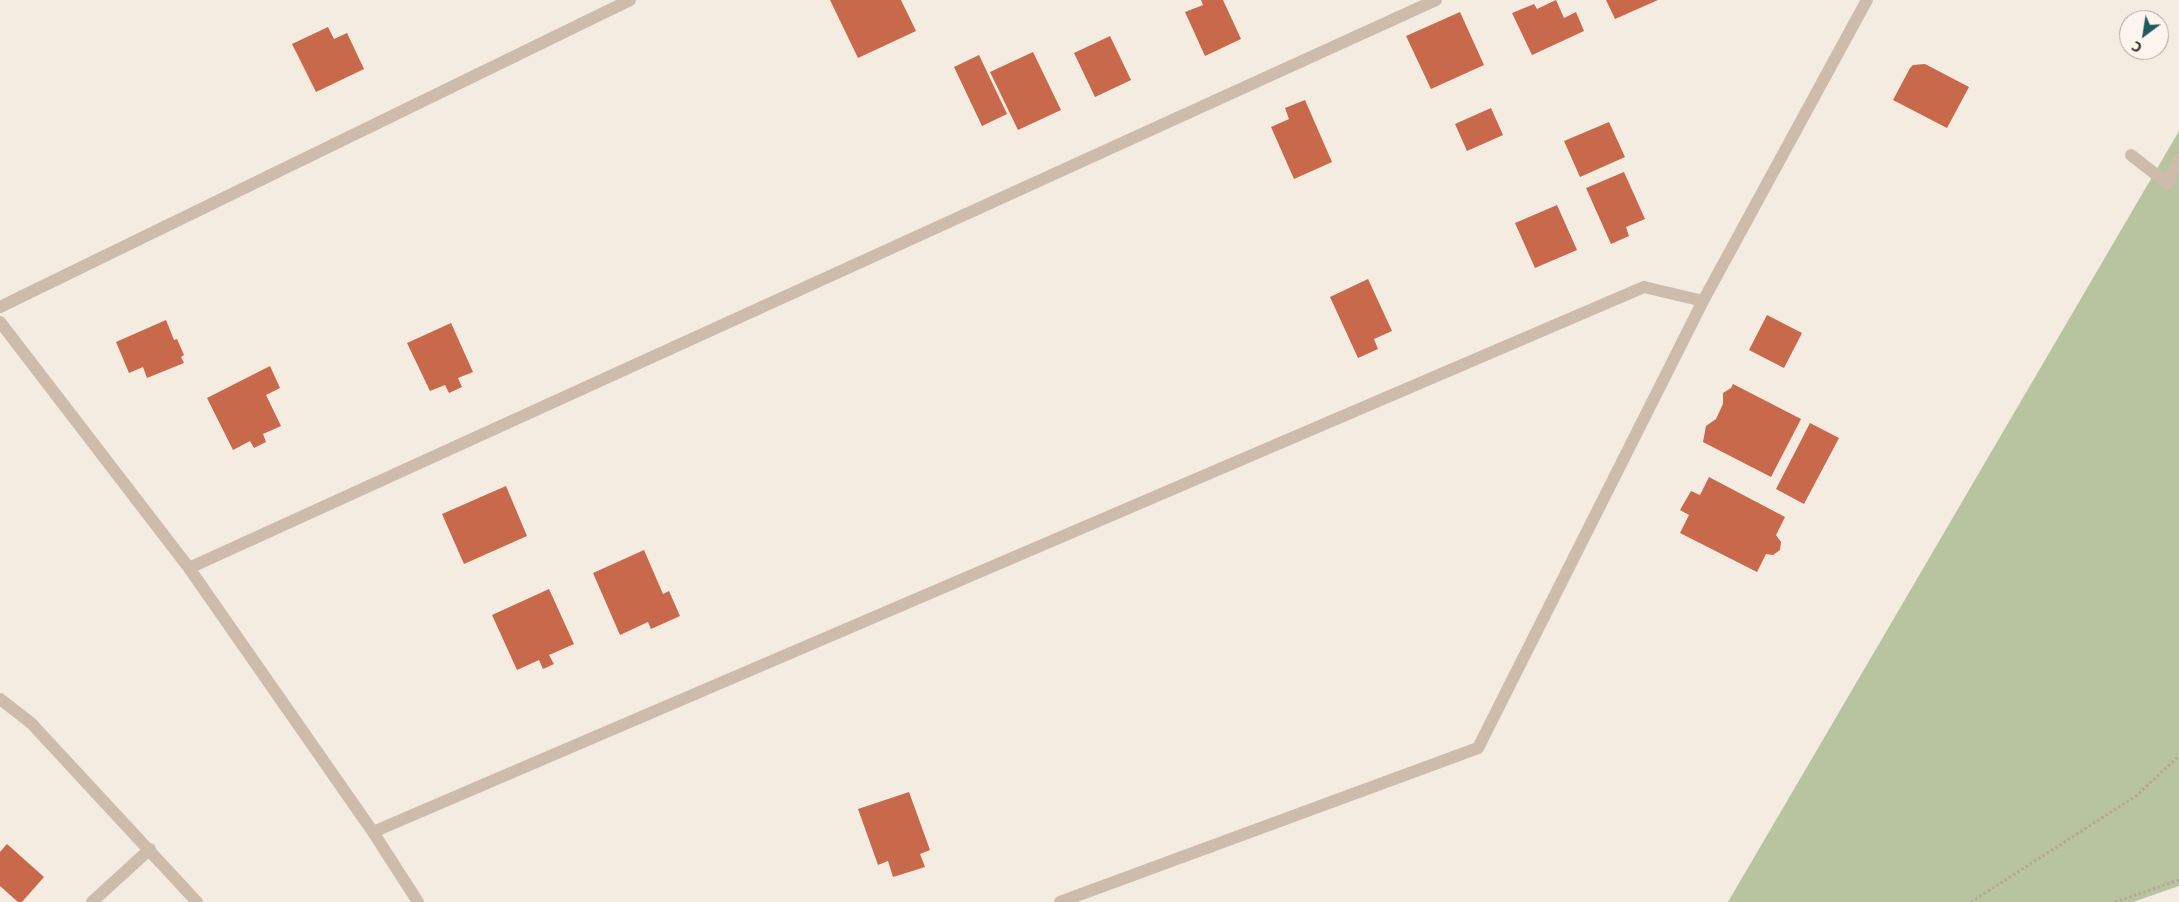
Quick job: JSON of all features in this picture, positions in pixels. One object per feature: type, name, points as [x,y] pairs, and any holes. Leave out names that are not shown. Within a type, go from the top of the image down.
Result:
[{"type":"lane","points":[[0,306],[630,0]]},
{"type":"lane","points":[[189,568],[1436,0]]},
{"type":"lane","points":[[1060,902],[1478,748],[1703,302],[1867,0]]},
{"type":"lane","points":[[2131,155],[2168,184],[2179,159]]},
{"type":"lane","points":[[373,832],[1644,287],[1703,302]]},
{"type":"lane","points":[[0,322],[189,568],[373,832],[418,902]]},
{"type":"lane","points":[[0,699],[31,724],[197,902]]},
{"type":"lane","points":[[92,902],[150,850]]},
{"type":"path","points":[[1970,902],[2136,796],[2179,756]]},
{"type":"path","points":[[2115,902],[2179,880]]},
{"type":"green space","points":[[2179,131],[2179,886],[2133,902],[1728,902]]},
{"type":"building","points":[[830,0],[901,0],[916,31],[858,58]]},
{"type":"building","points":[[1201,0],[1223,0],[1241,39],[1205,56],[1185,12],[1203,5]]},
{"type":"building","points":[[1556,0],[1564,18],[1576,12],[1584,31],[1532,55],[1512,13],[1534,4],[1537,9]]},
{"type":"building","points":[[1606,0],[1658,0],[1615,19]]},
{"type":"building","points":[[1460,12],[1484,65],[1431,89],[1406,36]]},
{"type":"building","points":[[328,27],[334,39],[347,33],[364,69],[316,92],[292,44]]},
{"type":"building","points":[[1110,36],[1131,80],[1095,97],[1074,53]]},
{"type":"building","points":[[1033,52],[1061,110],[1018,130],[990,72]]},
{"type":"building","points":[[979,55],[1007,114],[982,126],[954,67]]},
{"type":"building","points":[[1925,64],[1969,87],[1947,128],[1893,100],[1910,68],[1913,65]]},
{"type":"building","points":[[1305,100],[1332,162],[1294,179],[1271,127],[1289,119],[1285,108]]},
{"type":"building","points":[[1491,108],[1503,135],[1467,151],[1455,124]]},
{"type":"building","points":[[1609,122],[1625,157],[1580,177],[1564,141]]},
{"type":"building","points":[[1624,172],[1645,219],[1626,227],[1629,236],[1611,244],[1586,188]]},
{"type":"building","points":[[1557,205],[1577,250],[1535,268],[1515,223]]},
{"type":"building","points":[[1368,279],[1392,331],[1374,339],[1378,349],[1358,358],[1330,297]]},
{"type":"building","points":[[1767,315],[1802,333],[1784,368],[1749,350]]},
{"type":"building","points":[[166,320],[174,340],[177,339],[184,355],[181,357],[184,363],[147,378],[143,367],[129,373],[116,342]]},
{"type":"building","points":[[451,323],[473,372],[458,378],[462,387],[449,393],[445,385],[430,391],[407,343]]},
{"type":"building","points":[[270,366],[280,388],[266,395],[281,426],[263,434],[266,442],[254,448],[250,441],[233,450],[207,398]]},
{"type":"building","points":[[1733,384],[1801,419],[1771,477],[1703,442],[1706,426],[1716,419],[1723,404],[1723,393],[1731,388]]},
{"type":"building","points":[[1810,423],[1839,438],[1804,504],[1776,489]]},
{"type":"building","points":[[1709,477],[1785,517],[1776,535],[1781,542],[1780,550],[1773,555],[1766,554],[1757,572],[1680,533],[1689,515],[1680,510],[1691,491],[1700,495]]},
{"type":"building","points":[[506,486],[527,536],[464,564],[442,514]]},
{"type":"building","points":[[644,550],[663,594],[669,591],[680,616],[651,629],[648,622],[620,635],[593,573]]},
{"type":"building","points":[[549,589],[574,644],[549,655],[554,664],[543,669],[539,660],[517,670],[492,615]]},
{"type":"building","points":[[909,792],[930,850],[920,854],[925,867],[893,877],[888,861],[878,865],[858,809]]},
{"type":"building","points":[[7,844],[44,877],[22,902],[18,902],[0,886],[0,852]]}]
